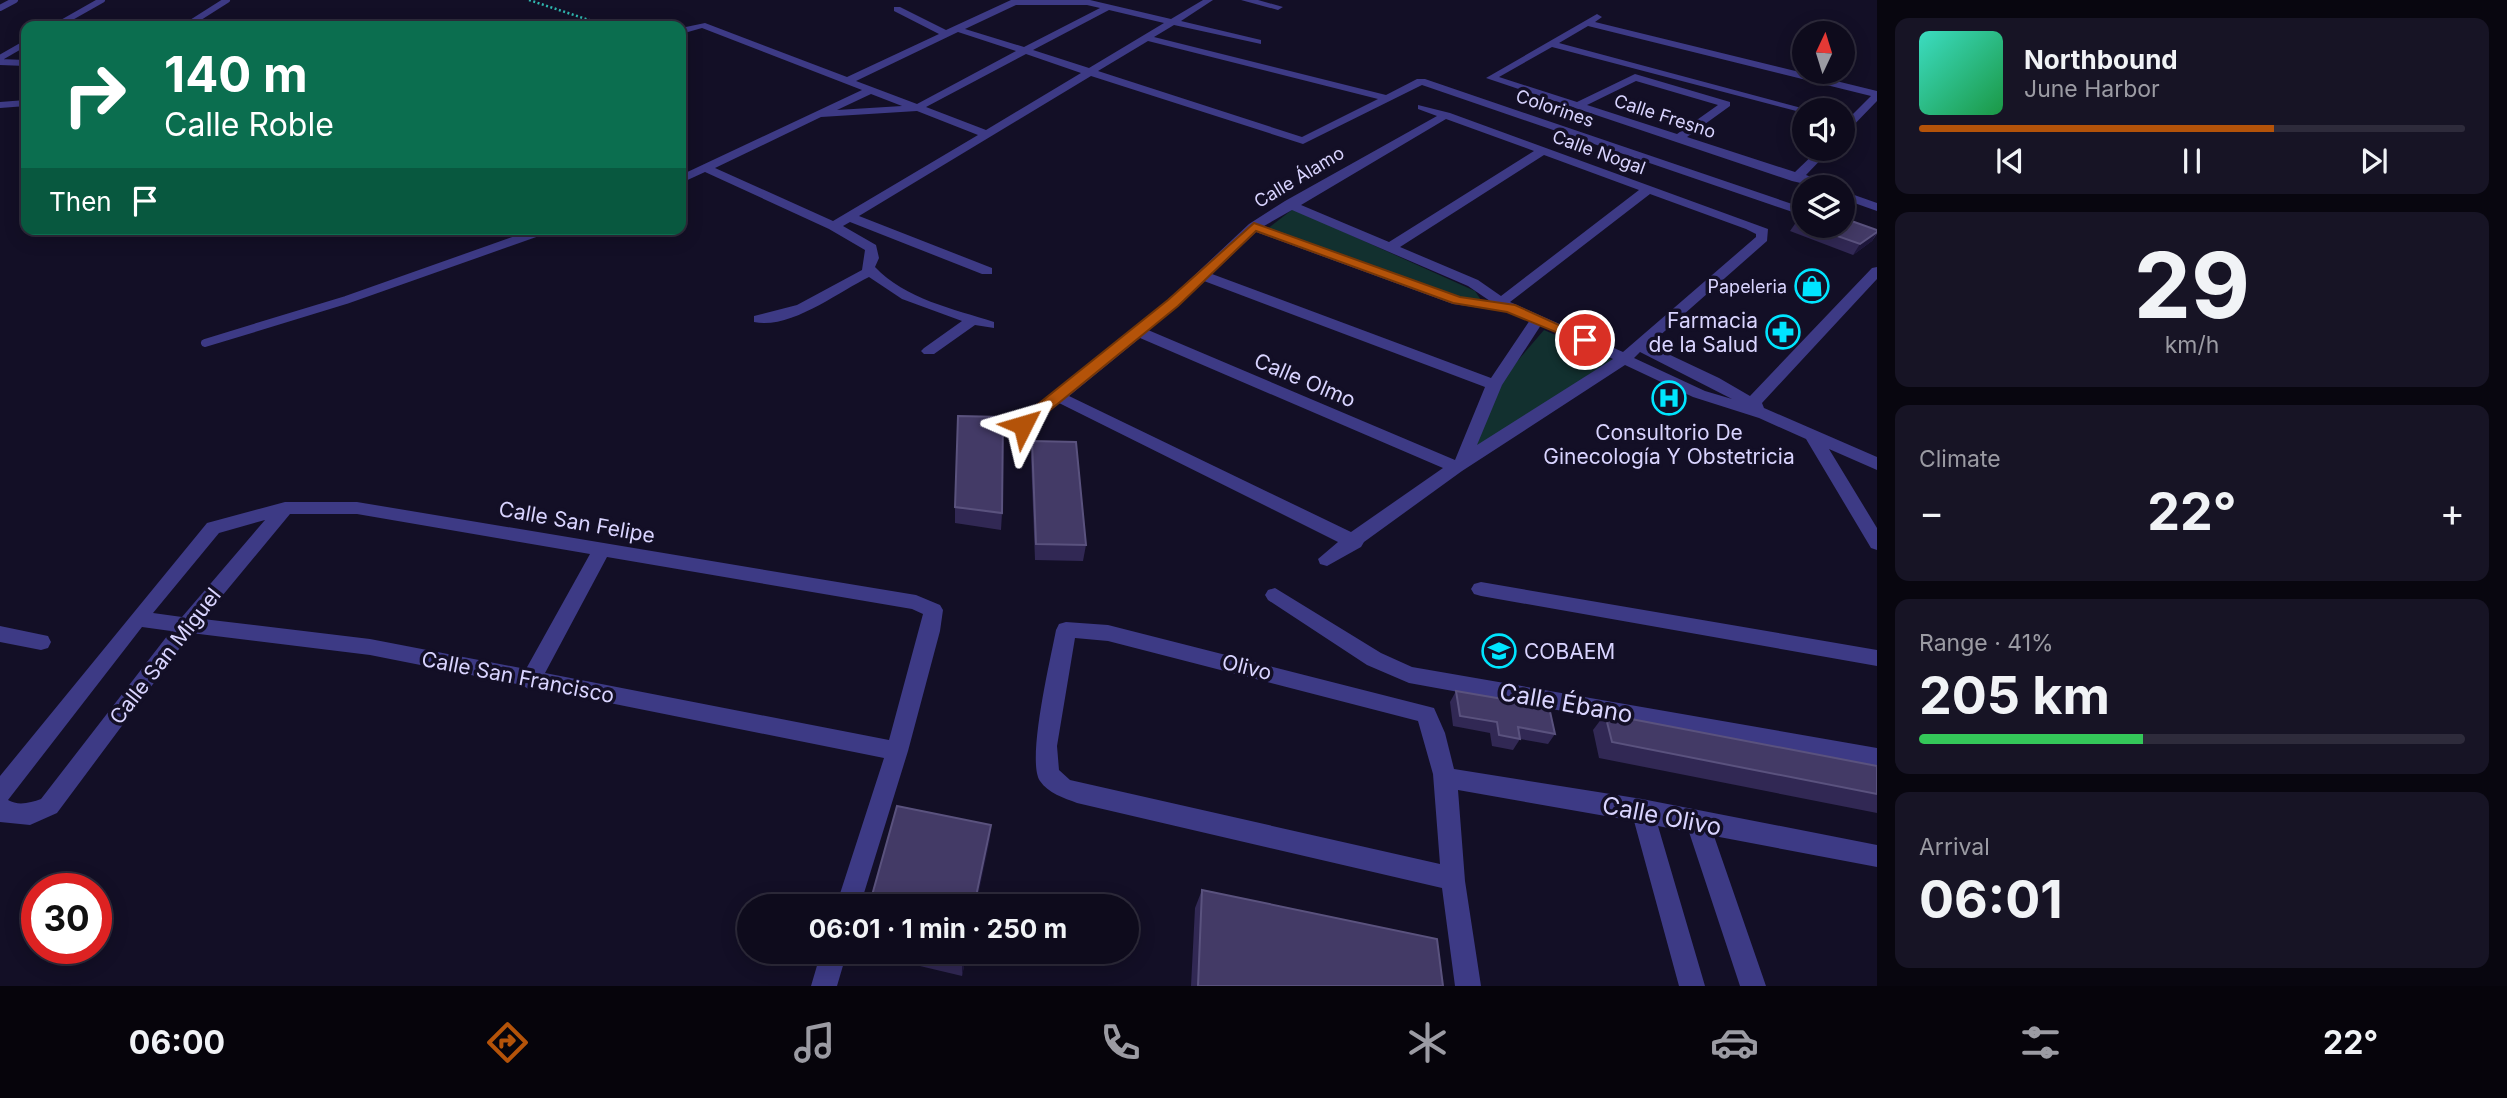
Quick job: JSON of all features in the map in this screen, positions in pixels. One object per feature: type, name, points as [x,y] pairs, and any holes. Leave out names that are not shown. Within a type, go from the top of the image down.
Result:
[{"type":"street","points":[[834,226],[1209,0]]},
{"type":"street","points":[[1245,0],[1278,7]]},
{"type":"street","points":[[847,81],[1014,2],[1088,1],[1106,8],[1258,42]]},
{"type":"street","points":[[818,114],[917,108],[1106,8]]},
{"type":"street","points":[[897,9],[946,34]]},
{"type":"street","points":[[1552,44],[1598,16]]},
{"type":"street","points":[[1588,23],[1877,94]]},
{"type":"street","points":[[686,30],[702,25],[986,134]]},
{"type":"street","points":[[957,29],[1090,72]]},
{"type":"street","points":[[1147,38],[1387,98]]},
{"type":"street","points":[[1552,44],[1792,107]]},
{"type":"street","name":"Calle Fresno","points":[[1552,44],[1491,78],[1792,176]]},
{"type":"street","name":"Colorines","points":[[1090,72],[1303,141],[1420,81],[1792,208]]},
{"type":"street","points":[[1578,106],[1636,77],[1726,104],[1678,139]]},
{"type":"street","points":[[686,176],[870,90]]},
{"type":"street","points":[[1855,115],[1877,94]]},
{"type":"street","name":"Calle Nogal","points":[[1422,107],[1763,232],[1762,238],[1639,346]]},
{"type":"street","name":"Calle Álamo","points":[[1023,425],[1204,276],[1254,227],[1289,204],[1446,115]]},
{"type":"street","points":[[1390,247],[1543,151]]},
{"type":"street","points":[[1800,175],[1813,161]]},
{"type":"street","points":[[704,167],[834,226],[855,241],[871,248],[872,258],[868,268],[907,295],[989,325]]},
{"type":"street","points":[[1503,305],[1648,189]]},
{"type":"street","points":[[1855,192],[1877,198]]},
{"type":"street","points":[[1855,199],[1877,207]]},
{"type":"street","points":[[1289,204],[1473,283],[1503,305]]},
{"type":"street","points":[[849,217],[987,271]]},
{"type":"street","points":[[1254,227],[1458,301],[1503,305],[1538,318],[1699,394],[1754,409],[1877,464]]},
{"type":"street","points":[[759,319],[768,319],[805,305],[871,271]]},
{"type":"street","points":[[1754,409],[1877,272]]},
{"type":"street","points":[[1204,276],[1494,384]]},
{"type":"street","points":[[1458,466],[1494,384],[1538,318]]},
{"type":"street","points":[[929,351],[973,320]]},
{"type":"street","name":"Calle Olmo","points":[[1137,331],[1458,466]]},
{"type":"street","points":[[1327,559],[1355,542],[1458,466],[1625,358],[1639,346],[1714,381],[1754,409]]},
{"type":"street","points":[[1057,396],[1355,542]]},
{"type":"street","points":[[1813,436],[1877,543]]},
{"type":"street","name":"Calle San Felipe","points":[[137,619],[213,528],[285,508],[314,506],[357,508],[916,602],[933,610],[930,631],[897,751]]},
{"type":"street","name":"Calle San Miguel","points":[[0,808],[5,813],[30,814],[49,806],[188,623],[285,508]]},
{"type":"street","points":[[530,681],[601,550]]},
{"type":"street","points":[[1481,589],[1877,658]]},
{"type":"street","name":"Calle Ébano","points":[[1275,595],[1374,659],[1409,675],[1877,758]]},
{"type":"street","points":[[0,793],[137,619]]},
{"type":"street","name":"Calle San Francisco","points":[[137,619],[188,623],[370,647],[530,681],[897,751]]},
{"type":"street","name":"Olivo","points":[[1446,778],[1433,729],[1426,714],[1108,633],[1066,630],[1046,746],[1048,775],[1062,787],[1077,793],[1454,879]]},
{"type":"street","points":[[0,634],[41,642]]},
{"type":"street","points":[[852,894],[897,751]]},
{"type":"street","points":[[1446,778],[1454,879],[1468,986]]},
{"type":"street","name":"Calle Olivo","points":[[1446,778],[1642,810],[1698,824],[1877,856]]},
{"type":"street","points":[[1642,810],[1692,986]]},
{"type":"street","points":[[1698,824],[1753,986]]},
{"type":"street","points":[[824,986],[830,964]]},
{"type":"lane","points":[[0,8],[15,0]]},
{"type":"lane","points":[[65,21],[103,0]]},
{"type":"lane","points":[[194,21],[227,0]]},
{"type":"lane","points":[[0,60],[21,46]]},
{"type":"lane","points":[[0,60],[21,62]]},
{"type":"lane","points":[[0,105],[21,103]]},
{"type":"lane","points":[[205,344],[346,300],[530,235]]},
{"type":"path","points":[[529,0],[592,21]]},
{"type":"green space","points":[[1293,209],[1475,291],[1481,300],[1458,297],[1267,229]]},
{"type":"green space","points":[[1544,330],[1613,360],[1472,452],[1501,380]]},
{"type":"building","points":[[1855,222],[1877,230],[1860,244],[1843,238],[1855,238]]},
{"type":"building","points":[[958,416],[1003,417],[1002,513],[955,507]]},
{"type":"building","points":[[1032,441],[1076,442],[1086,545],[1036,544]]},
{"type":"building","points":[[1456,691],[1549,707],[1555,734],[1518,727],[1520,739],[1499,735],[1497,722],[1460,716]]},
{"type":"building","points":[[1605,714],[1877,766],[1877,794],[1612,742]]},
{"type":"building","points":[[897,806],[991,825],[977,894],[872,894]]},
{"type":"building","points":[[1202,890],[1437,939],[1443,986],[1198,986]]},
{"type":"place","name":"Papeleria","points":[[1812,286]]},
{"type":"place","name":"Farmacia de la Salud","points":[[1783,332]]},
{"type":"place","name":"Consultorio De Ginecología Y Obstetricia","points":[[1669,398]]},
{"type":"place","name":"COBAEM","points":[[1499,651]]},
{"type":"route","points":[[1023,425],[1173,303],[1254,227],[1458,301],[1510,308],[1585,340]]}]
